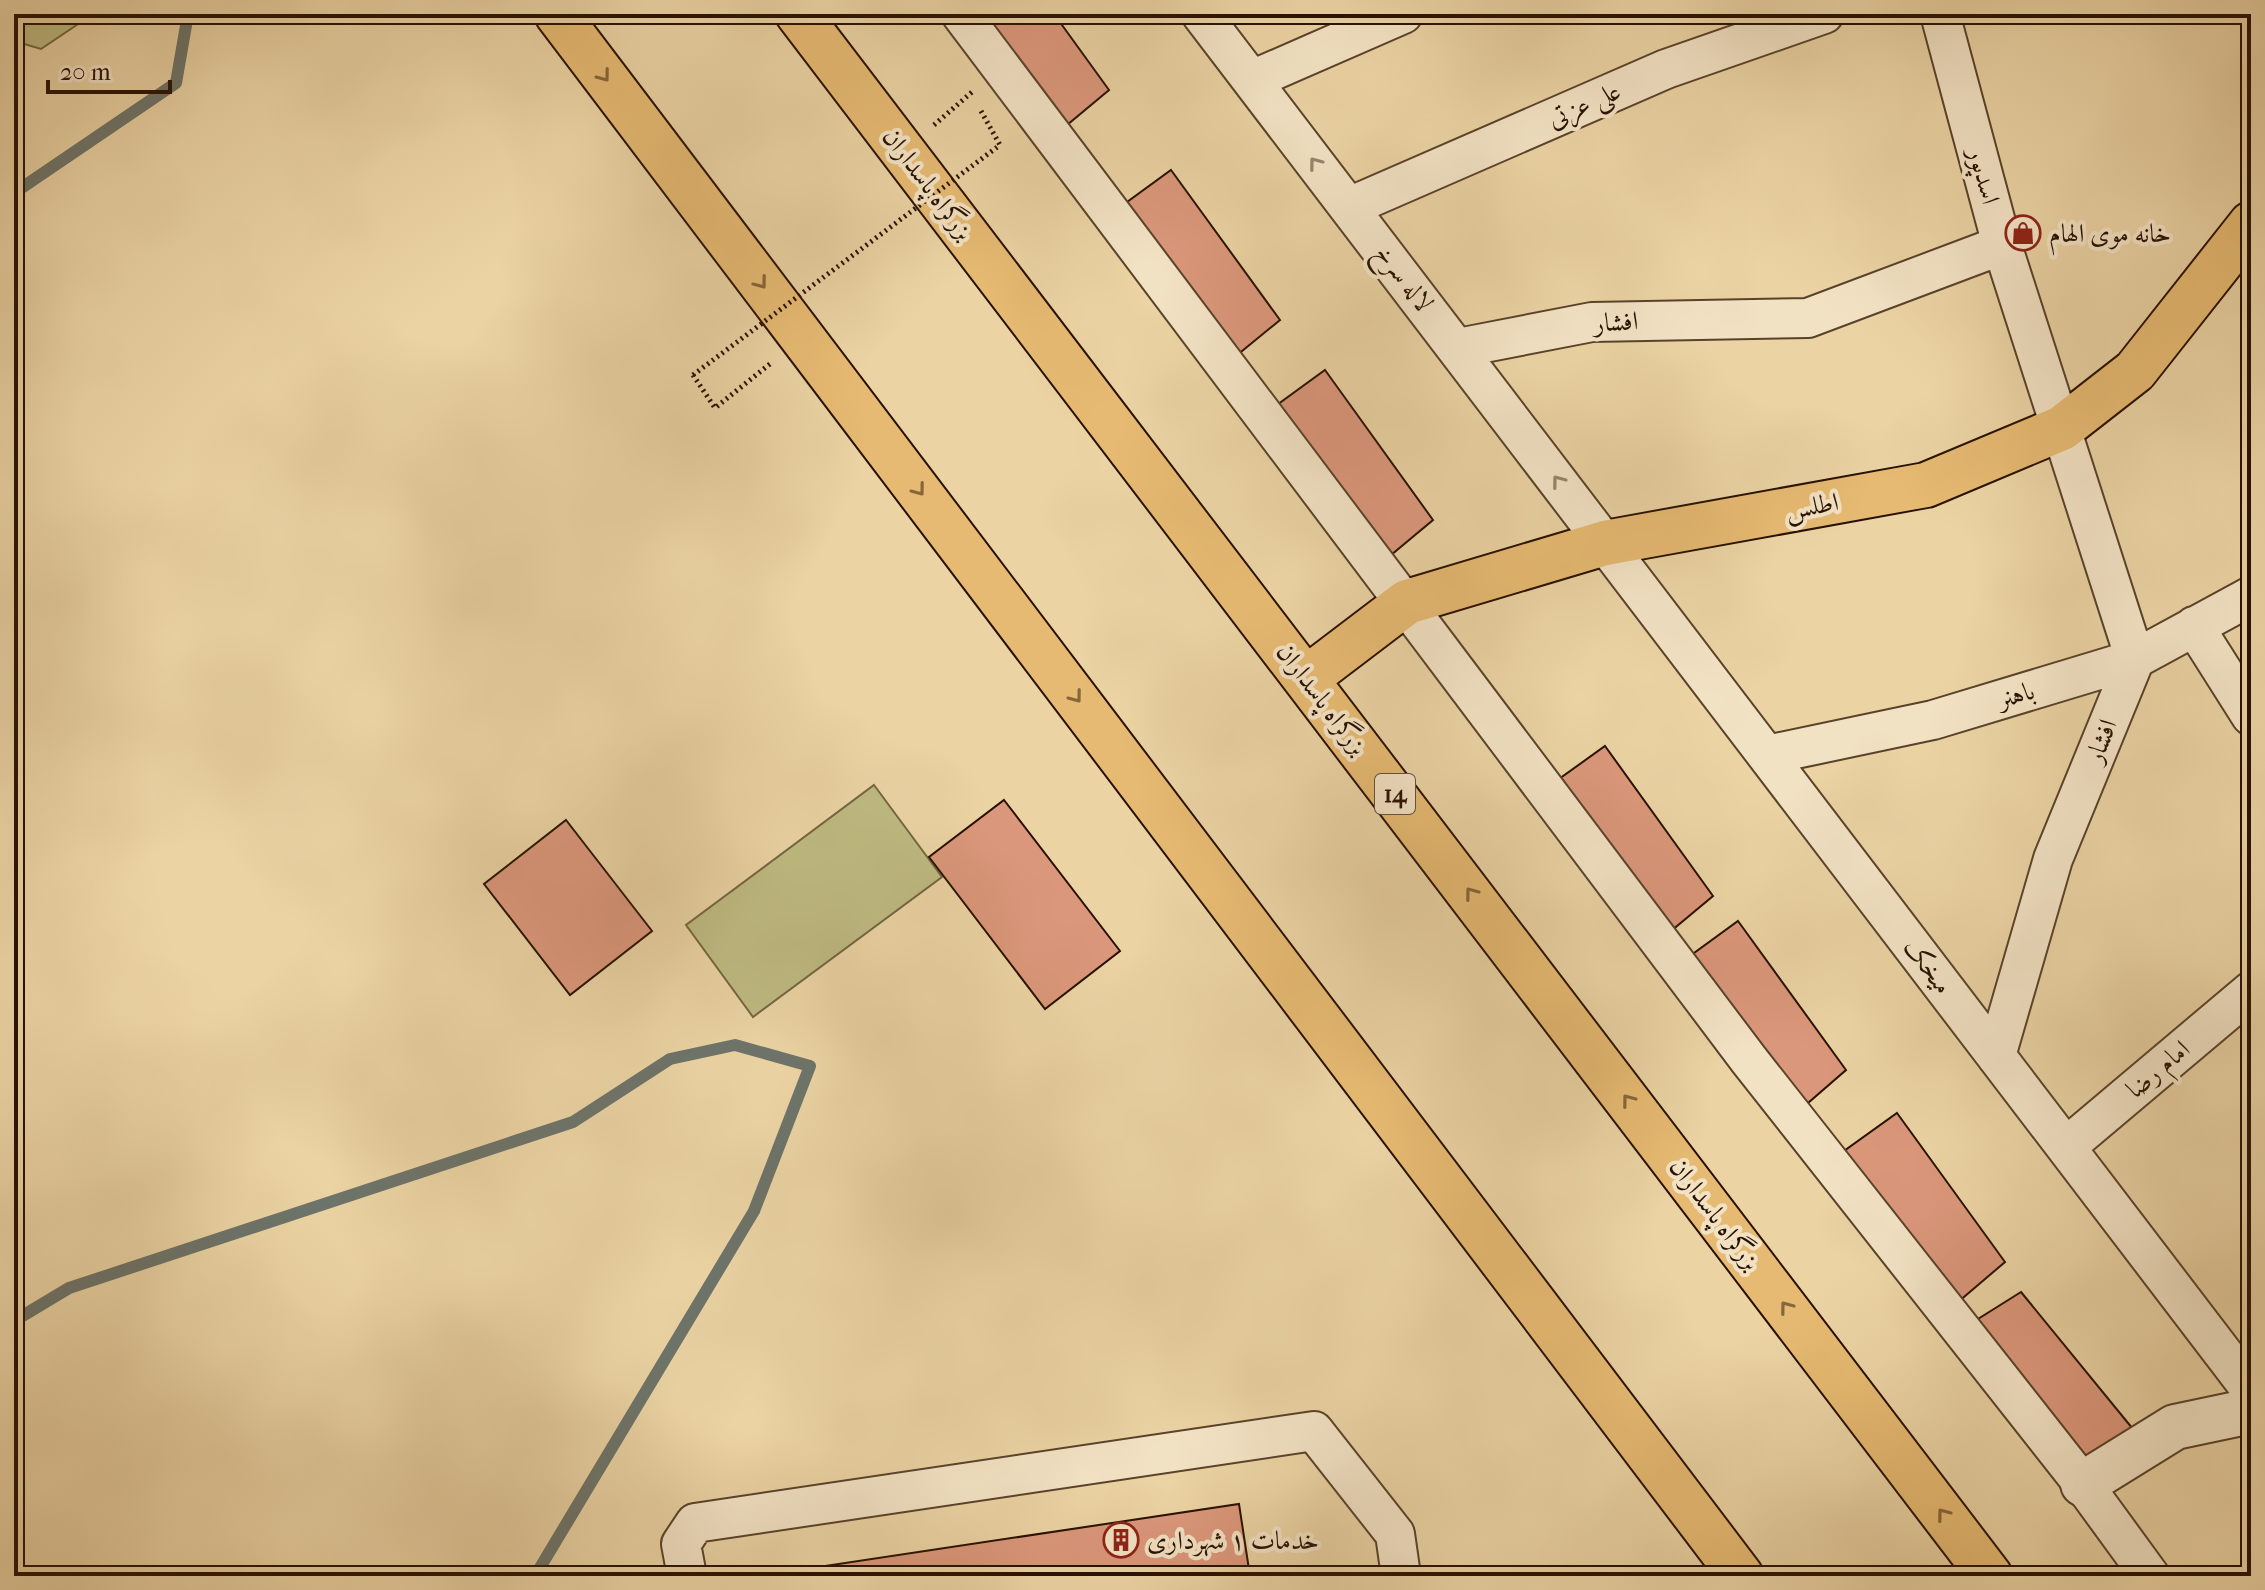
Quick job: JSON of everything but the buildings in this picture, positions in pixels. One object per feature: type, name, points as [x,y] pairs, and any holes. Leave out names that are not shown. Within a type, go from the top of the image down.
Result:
[{"type":"main road","points":[[557,14],[1741,1576]]},
{"type":"main road","name":"بزرگراه پاسداران","points":[[798,14],[1990,1576]]},
{"type":"main road","name":"اطلس","points":[[1307,678],[1407,602],[1605,543],[1926,485],[2062,428],[2135,371],[2251,224]]},
{"type":"street","points":[[961,14],[1407,602],[1749,1060],[2083,1484],[2150,1576]]},
{"type":"street","name":"لاله سرخ","points":[[1201,14],[1605,543]]},
{"type":"street","points":[[1252,80],[1403,14]]},
{"type":"street","name":"علی عزتی","points":[[1349,207],[1666,69],[1824,14]]},
{"type":"street","name":"اسدپور","points":[[1940,14],[2002,245],[2062,428]]},
{"type":"street","name":"افشار","points":[[1458,348],[1592,322],[1808,318],[2002,245]]},
{"type":"street","points":[[2062,428],[2135,659]]},
{"type":"street","name":"میخک","points":[[1605,543],[2251,1390]]},
{"type":"street","name":"باهنر","points":[[1767,755],[1933,720],[2135,659],[2251,596]]},
{"type":"street","points":[[2194,626],[2251,716]]},
{"type":"street","name":"افشار","points":[[1996,1056],[2053,859],[2135,659]]},
{"type":"street","name":"امام رضا","points":[[2066,1147],[2251,991]]},
{"type":"street","points":[[2083,1484],[2175,1427],[2251,1411]]},
{"type":"street","points":[[687,1576],[681,1544],[695,1523],[1314,1431],[1395,1534],[1401,1576]]},
{"type":"path","points":[[904,152],[1001,67]]},
{"type":"path","points":[[801,335],[754,380],[715,408],[693,375],[1000,145],[971,93]]},
{"type":"shaded area","points":[[14,14],[93,14],[41,49],[14,41]]},
{"type":"shaded area","points":[[874,785],[942,877],[753,1017],[686,925]]},
{"type":"waterway","points":[[14,193],[176,83],[188,14]]},
{"type":"waterway","points":[[14,1321],[69,1288],[573,1122],[670,1059],[735,1045],[810,1066],[754,1211],[535,1576]]},
{"type":"place","name":"خانه موی الهام","points":[[2023,233]]},
{"type":"place","name":"خدمات ۱ شهرداری","points":[[1121,1540]]}]
